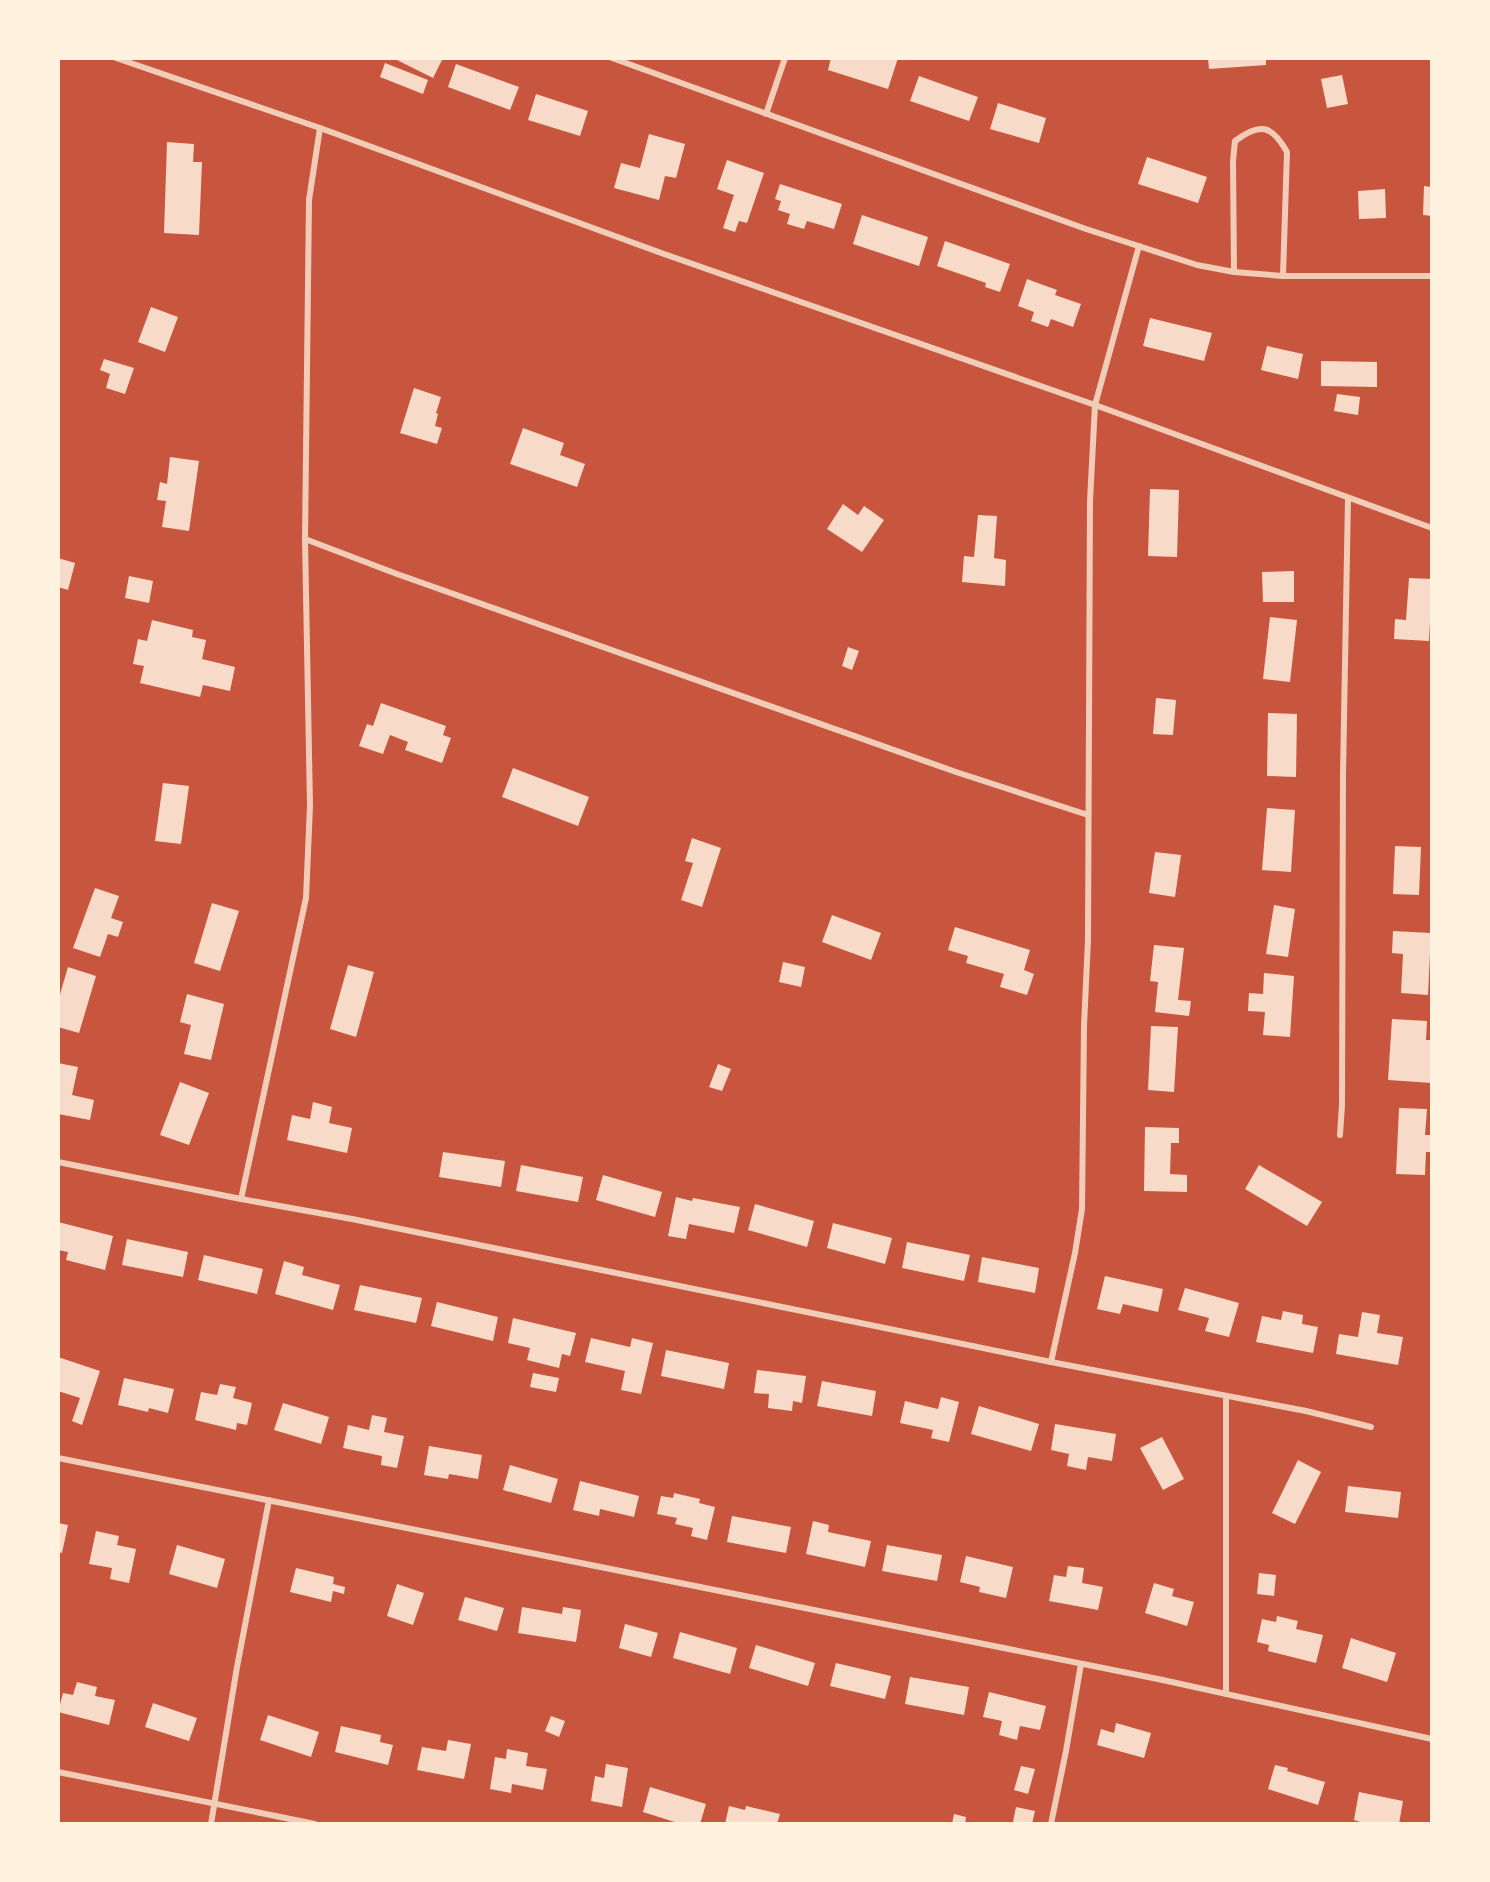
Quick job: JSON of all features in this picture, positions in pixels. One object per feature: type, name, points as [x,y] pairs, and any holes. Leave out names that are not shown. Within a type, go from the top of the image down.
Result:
[{"type":"street","points":[[116,58],[320,128],[664,254],[1095,405],[1431,528]]},
{"type":"street","points":[[612,58],[1197,265],[1233,272],[1283,276],[1431,276]]},
{"type":"street","points":[[766,114],[785,58]]},
{"type":"street","points":[[240,1199],[306,898],[310,794],[306,539],[309,200],[320,128]]},
{"type":"street","points":[[1233,272],[1235,141],[1250,130],[1267,130],[1278,136],[1287,152],[1283,276]]},
{"type":"street","points":[[1051,1362],[1075,1253],[1082,1209],[1084,1026],[1088,940],[1090,501],[1095,405],[1139,246]]},
{"type":"street","points":[[1340,1135],[1348,498]]},
{"type":"street","points":[[306,539],[397,574],[945,768],[1088,815]]},
{"type":"street","points":[[58,1162],[352,1219],[1371,1426]]},
{"type":"street","points":[[1226,1396],[1226,1694]]},
{"type":"street","points":[[58,1458],[1081,1664],[1431,1739]]},
{"type":"street","points":[[210,1824],[269,1500]]},
{"type":"street","points":[[1051,1824],[1081,1664]]},
{"type":"street","points":[[58,1772],[315,1824]]},
{"type":"building","points":[[393,58],[443,58],[433,78]]},
{"type":"building","points":[[831,58],[883,60],[883,58],[898,58],[888,89],[828,70]]},
{"type":"building","points":[[1208,58],[1266,58],[1266,65],[1209,69]]},
{"type":"building","points":[[385,63],[428,80],[423,94],[380,77]]},
{"type":"building","points":[[456,64],[519,87],[510,110],[448,87]]},
{"type":"building","points":[[1342,75],[1348,104],[1327,108],[1321,79]]},
{"type":"building","points":[[919,76],[978,97],[969,121],[910,101]]},
{"type":"building","points":[[536,94],[588,111],[580,136],[528,120]]},
{"type":"building","points":[[998,103],[1046,118],[1039,143],[990,129]]},
{"type":"building","points":[[649,134],[685,144],[676,178],[665,176],[659,200],[614,188],[621,163],[640,168]]},
{"type":"building","points":[[167,142],[194,144],[193,162],[202,162],[199,235],[164,233]]},
{"type":"building","points":[[1147,157],[1207,177],[1198,203],[1138,184]]},
{"type":"building","points":[[727,160],[764,173],[747,223],[739,221],[735,232],[723,228],[734,195],[717,189]]},
{"type":"building","points":[[780,184],[842,204],[834,229],[807,221],[804,229],[787,224],[790,214],[778,210],[781,201],[775,199]]},
{"type":"building","points":[[1424,186],[1432,187],[1432,216],[1423,215]]},
{"type":"building","points":[[1385,189],[1386,218],[1359,219],[1358,191]]},
{"type":"building","points":[[862,215],[928,237],[919,266],[853,244]]},
{"type":"building","points":[[945,241],[1010,264],[1000,292],[985,287],[986,283],[937,266]]},
{"type":"building","points":[[1027,279],[1057,290],[1055,295],[1081,304],[1073,327],[1051,319],[1048,327],[1031,321],[1034,312],[1018,306]]},
{"type":"building","points":[[151,307],[178,317],[165,352],[138,342]]},
{"type":"building","points":[[1150,318],[1212,333],[1204,361],[1143,346]]},
{"type":"building","points":[[1267,346],[1303,354],[1298,379],[1261,370]]},
{"type":"building","points":[[104,359],[134,368],[125,394],[106,388],[110,374],[100,370]]},
{"type":"building","points":[[1321,361],[1377,362],[1377,387],[1321,386]]},
{"type":"building","points":[[414,388],[441,397],[435,426],[442,428],[437,444],[400,433]]},
{"type":"building","points":[[1337,394],[1360,397],[1358,415],[1334,411]]},
{"type":"building","points":[[523,428],[564,443],[560,455],[585,464],[577,487],[510,464]]},
{"type":"building","points":[[170,457],[199,461],[189,531],[162,527],[166,501],[157,500],[160,482],[167,484]]},
{"type":"building","points":[[1150,489],[1179,490],[1177,557],[1148,556]]},
{"type":"building","points":[[843,504],[858,515],[864,506],[884,520],[862,552],[827,529]]},
{"type":"building","points":[[978,515],[997,516],[994,558],[1006,560],[1005,586],[962,582],[964,556],[974,557]]},
{"type":"building","points":[[58,558],[75,563],[68,590],[58,587]]},
{"type":"building","points":[[1294,571],[1294,602],[1263,602],[1262,572]]},
{"type":"building","points":[[129,576],[153,581],[149,603],[125,598]]},
{"type":"building","points":[[1409,578],[1432,579],[1429,641],[1394,639],[1395,619],[1406,620]]},
{"type":"building","points":[[1270,617],[1297,620],[1290,682],[1263,679]]},
{"type":"building","points":[[152,620],[193,630],[192,637],[206,640],[202,659],[235,667],[230,691],[203,685],[200,697],[140,683],[144,666],[133,664],[138,639],[147,641]]},
{"type":"building","points":[[848,647],[859,651],[852,670],[842,666]]},
{"type":"building","points":[[1156,698],[1176,700],[1173,735],[1153,734]]},
{"type":"building","points":[[381,703],[446,726],[443,735],[451,738],[442,763],[405,750],[408,742],[390,735],[383,754],[359,746],[367,724],[373,726]]},
{"type":"building","points":[[1268,713],[1297,714],[1296,777],[1267,776]]},
{"type":"building","points":[[513,768],[589,797],[578,826],[502,797]]},
{"type":"building","points":[[163,783],[189,786],[181,844],[155,841]]},
{"type":"building","points":[[1267,808],[1295,810],[1291,872],[1262,870]]},
{"type":"building","points":[[692,838],[721,848],[702,907],[681,900],[693,863],[685,861]]},
{"type":"building","points":[[1395,846],[1421,847],[1419,895],[1393,894]]},
{"type":"building","points":[[1155,852],[1181,855],[1175,897],[1149,893]]},
{"type":"building","points":[[95,888],[119,896],[111,918],[123,922],[118,937],[108,934],[100,957],[73,948]]},
{"type":"building","points":[[212,903],[239,911],[220,971],[194,963]]},
{"type":"building","points":[[1274,905],[1295,909],[1288,957],[1266,954]]},
{"type":"building","points":[[832,915],[881,933],[871,960],[822,942]]},
{"type":"building","points":[[955,927],[1030,950],[1024,970],[1034,974],[1027,995],[1000,987],[1004,974],[966,963],[968,956],[948,950]]},
{"type":"building","points":[[1393,931],[1431,933],[1428,995],[1401,993],[1403,954],[1392,953]]},
{"type":"building","points":[[1154,945],[1184,948],[1178,1000],[1191,1001],[1189,1016],[1155,1012],[1158,982],[1150,981]]},
{"type":"building","points":[[783,962],[805,967],[801,987],[779,982]]},
{"type":"building","points":[[348,965],[374,972],[356,1037],[330,1029]]},
{"type":"building","points":[[68,967],[96,976],[79,1033],[58,1027],[58,1001]]},
{"type":"building","points":[[1264,973],[1294,976],[1290,1037],[1263,1035],[1265,1012],[1248,1011],[1249,993],[1263,994]]},
{"type":"building","points":[[187,994],[224,1004],[211,1060],[184,1054],[191,1025],[180,1022]]},
{"type":"building","points":[[1392,1019],[1427,1021],[1426,1040],[1432,1040],[1432,1083],[1388,1080]]},
{"type":"building","points":[[1151,1026],[1178,1027],[1174,1092],[1148,1090]]},
{"type":"building","points":[[58,1063],[78,1067],[72,1095],[94,1100],[90,1120],[58,1114]]},
{"type":"building","points":[[718,1064],[731,1069],[722,1091],[709,1087]]},
{"type":"building","points":[[180,1082],[209,1093],[189,1145],[160,1135]]},
{"type":"building","points":[[313,1102],[332,1107],[329,1123],[352,1128],[347,1153],[287,1140],[292,1115],[310,1119]]},
{"type":"building","points":[[1399,1108],[1427,1109],[1425,1135],[1432,1135],[1432,1152],[1426,1152],[1425,1175],[1396,1174]]},
{"type":"building","points":[[1145,1127],[1179,1128],[1179,1143],[1171,1143],[1170,1174],[1187,1175],[1187,1192],[1144,1191]]},
{"type":"building","points":[[443,1152],[505,1161],[501,1187],[439,1177]]},
{"type":"building","points":[[521,1165],[583,1177],[578,1202],[516,1191]]},
{"type":"building","points":[[1259,1165],[1322,1202],[1307,1226],[1245,1189]]},
{"type":"building","points":[[603,1175],[662,1192],[655,1217],[596,1200]]},
{"type":"building","points":[[676,1197],[740,1207],[734,1233],[689,1224],[686,1239],[668,1236]]},
{"type":"building","points":[[755,1204],[814,1221],[807,1247],[748,1230]]},
{"type":"building","points":[[58,1222],[113,1236],[105,1270],[66,1260],[68,1252],[58,1250]]},
{"type":"building","points":[[833,1223],[892,1238],[885,1264],[827,1248]]},
{"type":"building","points":[[127,1239],[188,1252],[183,1277],[122,1265]]},
{"type":"building","points":[[907,1242],[970,1255],[964,1281],[902,1268]]},
{"type":"building","points":[[204,1255],[263,1269],[257,1294],[198,1280]]},
{"type":"building","points":[[982,1257],[1039,1268],[1035,1293],[978,1282]]},
{"type":"building","points":[[284,1261],[304,1267],[302,1275],[340,1285],[333,1310],[275,1294]]},
{"type":"building","points":[[1105,1276],[1163,1289],[1158,1312],[1123,1304],[1120,1314],[1097,1309]]},
{"type":"building","points":[[360,1285],[422,1298],[416,1323],[354,1310]]},
{"type":"building","points":[[1185,1288],[1239,1303],[1229,1337],[1205,1331],[1209,1318],[1178,1310]]},
{"type":"building","points":[[437,1302],[498,1317],[493,1341],[431,1326]]},
{"type":"building","points":[[1283,1311],[1303,1315],[1302,1324],[1318,1327],[1313,1353],[1256,1342],[1262,1316],[1281,1320]]},
{"type":"building","points":[[1362,1312],[1380,1315],[1377,1333],[1403,1337],[1398,1365],[1336,1354],[1339,1334],[1358,1337]]},
{"type":"building","points":[[513,1318],[576,1333],[570,1356],[562,1354],[559,1368],[527,1360],[530,1348],[508,1343]]},
{"type":"building","points":[[591,1338],[630,1347],[632,1338],[653,1343],[641,1394],[621,1390],[625,1371],[585,1362]]},
{"type":"building","points":[[666,1350],[729,1363],[724,1389],[661,1376]]},
{"type":"building","points":[[58,1357],[100,1371],[82,1425],[72,1421],[80,1398],[58,1391]]},
{"type":"building","points":[[757,1370],[806,1376],[802,1403],[793,1401],[792,1411],[768,1408],[769,1394],[754,1393]]},
{"type":"building","points":[[533,1373],[559,1378],[556,1392],[530,1387]]},
{"type":"building","points":[[124,1378],[174,1389],[168,1413],[149,1408],[148,1412],[118,1405]]},
{"type":"building","points":[[822,1381],[876,1391],[872,1416],[817,1406]]},
{"type":"building","points":[[220,1384],[236,1387],[233,1398],[252,1403],[247,1425],[237,1423],[236,1430],[195,1420],[201,1392],[217,1395]]},
{"type":"building","points":[[941,1397],[959,1402],[949,1442],[931,1438],[933,1430],[900,1423],[905,1401],[938,1409]]},
{"type":"building","points":[[283,1403],[329,1417],[321,1444],[274,1430]]},
{"type":"building","points":[[979,1406],[1039,1424],[1031,1451],[971,1434]]},
{"type":"building","points":[[372,1415],[387,1418],[384,1432],[404,1436],[397,1468],[381,1465],[382,1456],[343,1448],[348,1425],[369,1430]]},
{"type":"building","points":[[1055,1424],[1116,1434],[1112,1461],[1088,1457],[1086,1470],[1067,1466],[1069,1454],[1051,1450]]},
{"type":"building","points":[[1162,1437],[1184,1479],[1163,1490],[1140,1448]]},
{"type":"building","points":[[429,1446],[482,1455],[478,1479],[449,1474],[448,1479],[424,1475]]},
{"type":"building","points":[[1298,1460],[1321,1472],[1295,1524],[1272,1513]]},
{"type":"building","points":[[510,1465],[558,1479],[551,1503],[503,1490]]},
{"type":"building","points":[[580,1481],[639,1496],[634,1517],[600,1509],[599,1516],[573,1510]]},
{"type":"building","points":[[1348,1486],[1401,1492],[1398,1518],[1345,1512]]},
{"type":"building","points":[[674,1493],[700,1499],[699,1503],[715,1507],[707,1540],[691,1536],[693,1528],[675,1524],[677,1518],[657,1514],[661,1496],[673,1498]]},
{"type":"building","points":[[732,1516],[791,1527],[786,1553],[727,1542]]},
{"type":"building","points":[[813,1521],[829,1525],[828,1532],[871,1541],[865,1567],[806,1554]]},
{"type":"building","points":[[58,1523],[68,1525],[62,1553],[58,1552]]},
{"type":"building","points":[[96,1531],[119,1536],[117,1545],[136,1549],[129,1583],[110,1579],[112,1568],[89,1564]]},
{"type":"building","points":[[177,1545],[225,1559],[217,1588],[169,1574]]},
{"type":"building","points":[[887,1545],[942,1555],[937,1581],[882,1571]]},
{"type":"building","points":[[966,1556],[1013,1567],[1006,1598],[979,1592],[980,1587],[960,1582]]},
{"type":"building","points":[[1068,1566],[1084,1568],[1082,1583],[1103,1587],[1098,1610],[1049,1601],[1054,1575],[1066,1577]]},
{"type":"building","points":[[296,1568],[334,1577],[333,1584],[345,1587],[344,1594],[333,1591],[331,1602],[290,1592]]},
{"type":"building","points":[[1259,1573],[1276,1575],[1274,1596],[1257,1594]]},
{"type":"building","points":[[1154,1583],[1174,1589],[1172,1596],[1194,1602],[1187,1626],[1145,1613]]},
{"type":"building","points":[[397,1584],[424,1593],[413,1625],[387,1616]]},
{"type":"building","points":[[465,1597],[504,1608],[497,1631],[458,1620]]},
{"type":"building","points":[[522,1607],[562,1614],[563,1607],[581,1610],[576,1642],[518,1633]]},
{"type":"building","points":[[1277,1616],[1298,1621],[1296,1629],[1323,1635],[1316,1663],[1268,1651],[1269,1645],[1257,1642],[1262,1619],[1276,1622]]},
{"type":"building","points":[[625,1624],[658,1633],[651,1657],[619,1648]]},
{"type":"building","points":[[680,1632],[737,1648],[730,1674],[673,1658]]},
{"type":"building","points":[[1351,1638],[1396,1653],[1387,1682],[1342,1668]]},
{"type":"building","points":[[756,1645],[815,1663],[808,1686],[749,1668]]},
{"type":"building","points":[[836,1663],[891,1676],[885,1699],[830,1686]]},
{"type":"building","points":[[910,1677],[969,1687],[964,1715],[905,1704]]},
{"type":"building","points":[[77,1682],[97,1687],[95,1696],[115,1700],[109,1725],[58,1712],[63,1693],[73,1695]]},
{"type":"building","points":[[989,1692],[1046,1706],[1040,1730],[1020,1726],[1017,1740],[999,1735],[1002,1721],[983,1717]]},
{"type":"building","points":[[153,1703],[197,1718],[189,1741],[145,1727]]},
{"type":"building","points":[[268,1715],[319,1732],[311,1757],[260,1740]]},
{"type":"building","points":[[551,1716],[565,1721],[559,1737],[545,1731]]},
{"type":"building","points":[[1116,1723],[1151,1733],[1144,1758],[1097,1745],[1101,1729],[1114,1733]]},
{"type":"building","points":[[341,1726],[381,1735],[380,1742],[393,1745],[388,1765],[335,1752]]},
{"type":"building","points":[[448,1740],[471,1744],[464,1779],[417,1770],[422,1747],[446,1751]]},
{"type":"building","points":[[507,1749],[528,1753],[526,1766],[547,1769],[543,1790],[512,1784],[511,1793],[490,1789],[495,1757],[506,1759]]},
{"type":"building","points":[[606,1764],[628,1768],[622,1807],[591,1801],[595,1776],[604,1778]]},
{"type":"building","points":[[1275,1765],[1288,1768],[1287,1771],[1325,1782],[1318,1805],[1268,1789]]},
{"type":"building","points":[[1021,1766],[1035,1769],[1028,1794],[1014,1790]]},
{"type":"building","points":[[650,1787],[706,1804],[700,1824],[681,1824],[643,1812]]},
{"type":"building","points":[[1359,1792],[1403,1801],[1399,1824],[1367,1824],[1354,1820]]},
{"type":"building","points":[[729,1806],[745,1810],[746,1806],[780,1814],[777,1824],[725,1824]]},
{"type":"building","points":[[1016,1807],[1035,1811],[1032,1824],[1013,1822]]},
{"type":"building","points":[[954,1814],[966,1817],[965,1824],[952,1824]]}]
